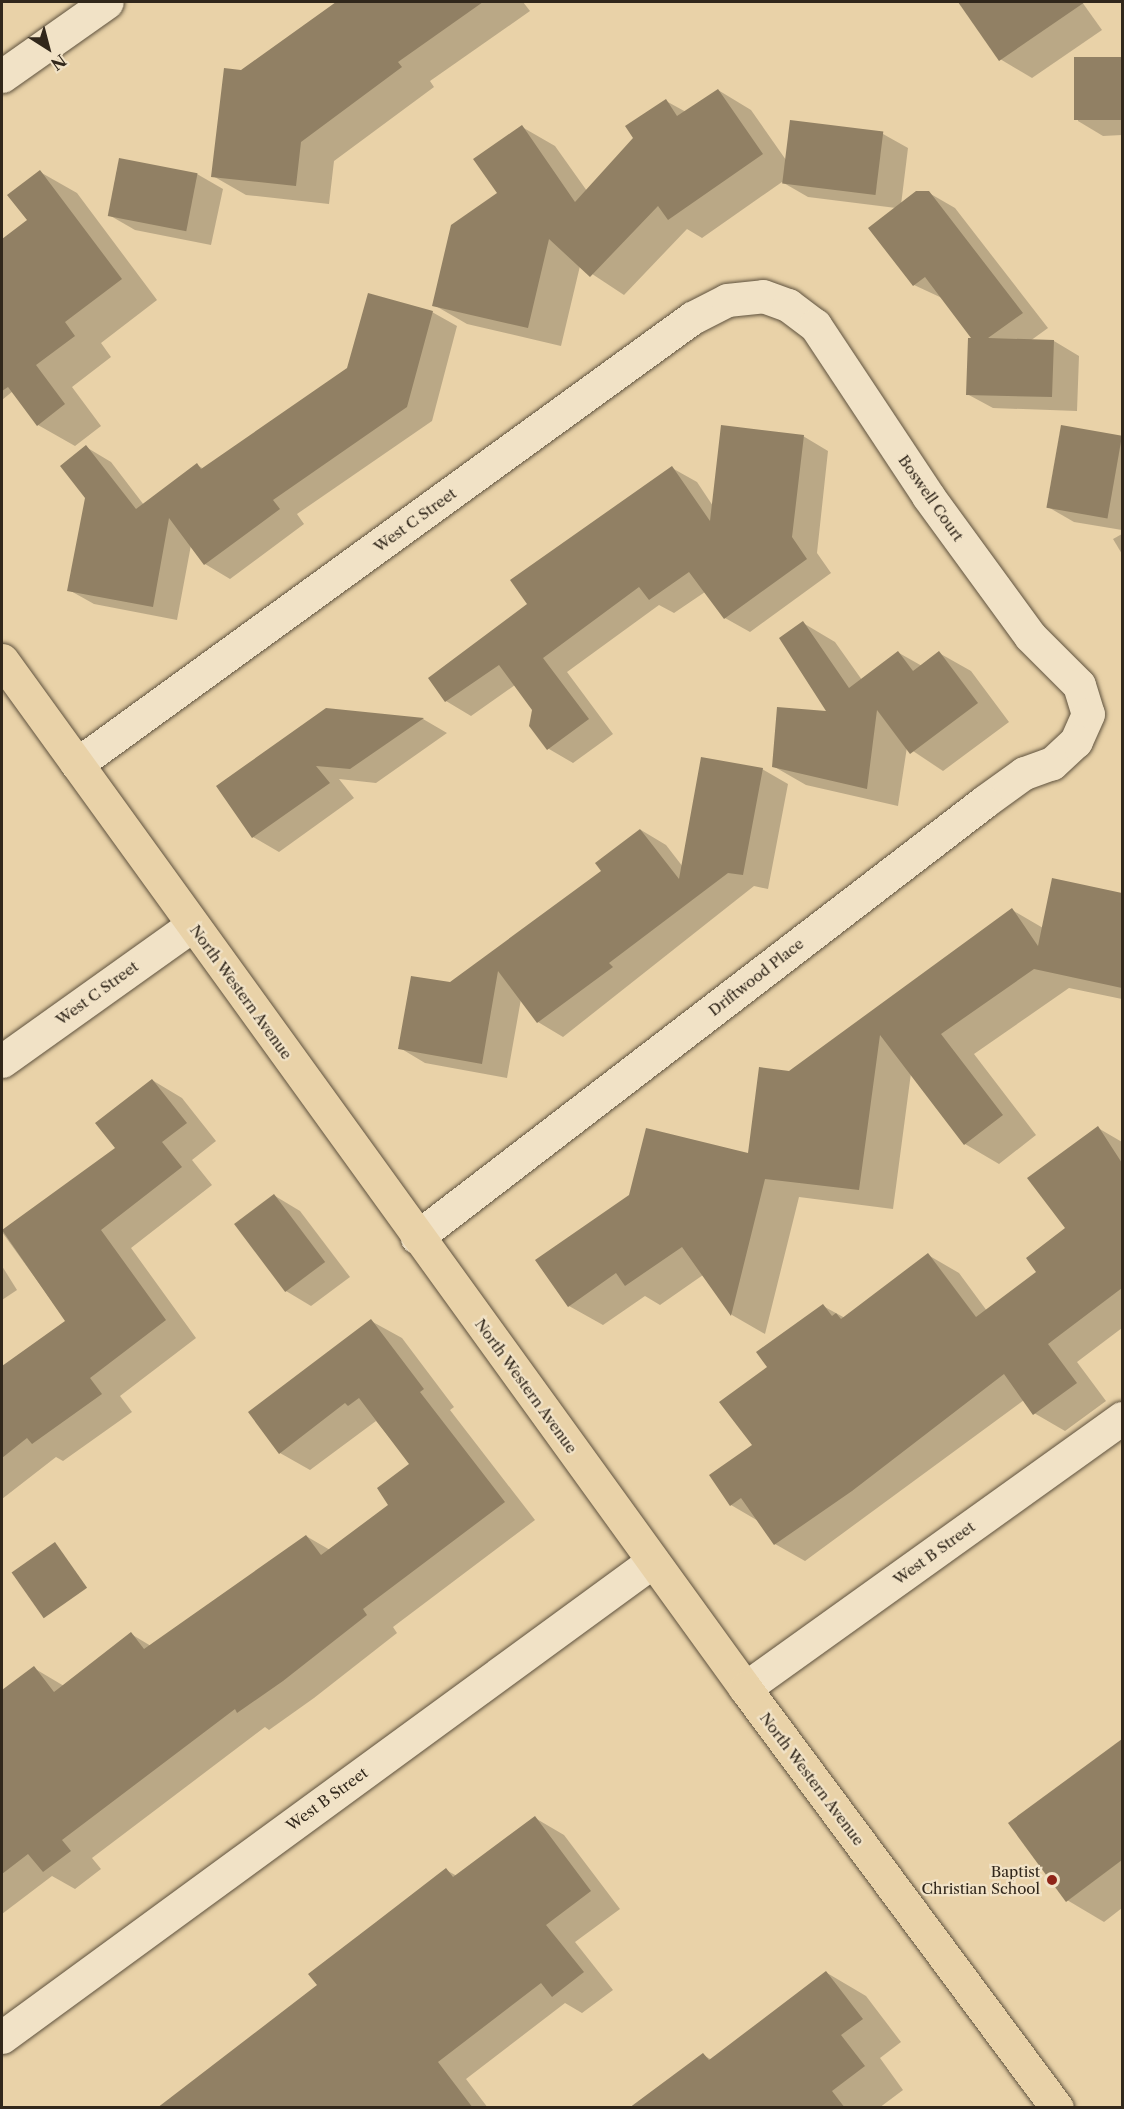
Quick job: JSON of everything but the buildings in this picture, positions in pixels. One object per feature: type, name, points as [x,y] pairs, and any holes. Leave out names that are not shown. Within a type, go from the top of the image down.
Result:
[{"type":"main road","name":"North Western Avenue","points":[[2,660],[417,1238],[745,1688],[1057,2108]]},
{"type":"street","points":[[2,76],[107,2]]},
{"type":"street","name":"Boswell Court","points":[[763,296],[788,305],[814,325],[928,496],[1023,626],[1079,685],[1088,714]]},
{"type":"street","name":"West C Street","points":[[77,764],[692,318],[728,300],[763,296]]},
{"type":"street","name":"Driftwood Place","points":[[417,1238],[984,802],[1024,773],[1052,763],[1076,741],[1088,714]]},
{"type":"street","name":"West C Street","points":[[2,1061],[193,925]]},
{"type":"street","name":"West B Street","points":[[745,1688],[1122,1418]]},
{"type":"street","name":"West B Street","points":[[2,2037],[653,1561]]},
{"type":"place","name":"Baptist Christian School","points":[[1052,1880]]}]
